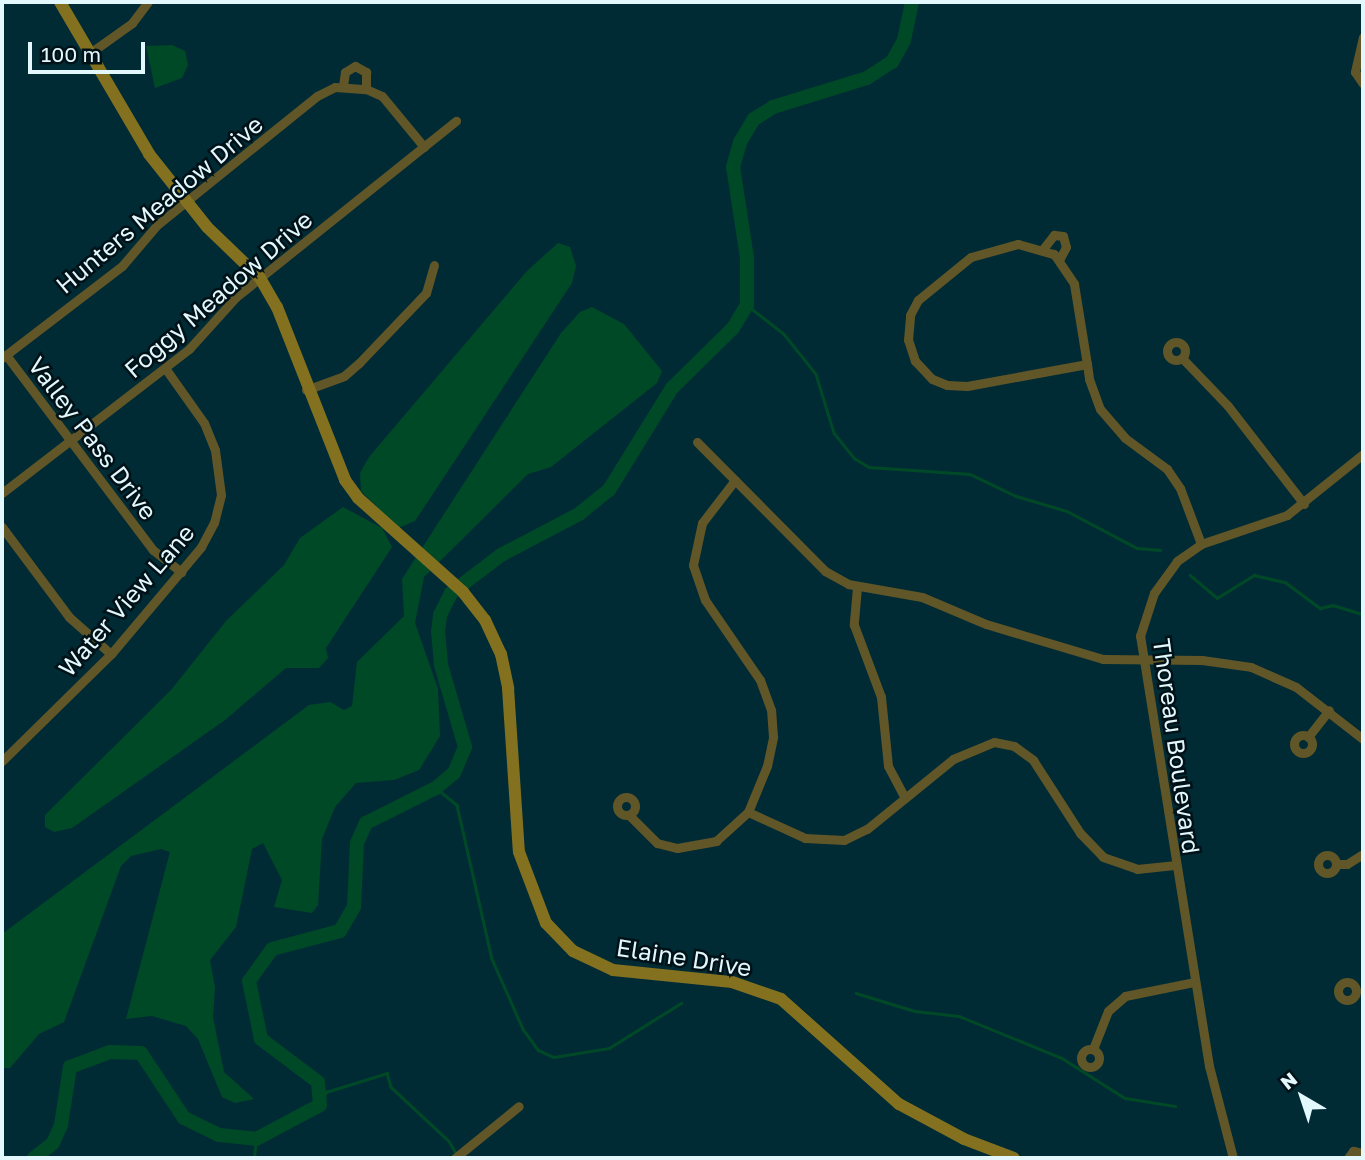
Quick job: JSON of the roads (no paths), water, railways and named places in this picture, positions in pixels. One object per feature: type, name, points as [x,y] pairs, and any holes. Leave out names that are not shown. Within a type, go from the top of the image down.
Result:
[{"type":"street","name":"Elaine Drive","points":[[60,2],[149,154],[186,201],[260,278],[277,307],[335,463],[358,498],[436,565],[485,620],[501,654],[511,724],[513,806],[519,852],[546,923],[573,951],[601,966],[638,976],[732,982],[766,992],[795,1008],[862,1075],[899,1104],[964,1139],[1014,1158]]},
{"type":"street","points":[[90,53],[132,23],[148,2]]},
{"type":"street","points":[[1363,37],[1355,72],[1363,84]]},
{"type":"street","name":"Hunters Meadow Drive","points":[[343,86],[345,72],[355,66],[366,72],[366,89]]},
{"type":"street","name":"Hunters Meadow Drive","points":[[4,356],[122,266],[157,225],[317,96],[343,86],[366,89],[382,96],[424,148]]},
{"type":"street","name":"Foggy Meadow Drive","points":[[2,493],[72,442],[165,368],[260,278],[456,121]]},
{"type":"street","points":[[1043,249],[1054,235],[1063,236],[1066,247],[1059,260]]},
{"type":"street","points":[[1087,364],[960,386],[932,379],[912,354],[907,332],[910,315],[938,282],[971,257],[1018,244],[1043,249],[1059,260],[1074,284],[1087,364],[1100,409],[1125,438],[1167,469],[1180,488],[1201,544]]},
{"type":"street","points":[[306,390],[344,376],[359,363],[426,293],[434,265]]},
{"type":"street","name":"Valley Pass Drive","points":[[4,356],[153,550],[181,572]]},
{"type":"street","points":[[1182,358],[1228,406],[1304,504]]},
{"type":"street","name":"Water View Lane","points":[[2,761],[111,654],[181,572],[214,523],[221,495],[220,472],[204,423],[165,368]]},
{"type":"street","points":[[697,442],[825,571],[857,587],[922,597],[1065,650],[1102,659],[1215,660],[1251,667],[1290,683],[1329,710],[1363,739]]},
{"type":"street","name":"Thoreau Boulevard","points":[[1233,1158],[1214,1095],[1174,865],[1141,660],[1140,636],[1153,593],[1170,569],[1201,544],[1270,523],[1304,504],[1363,454]]},
{"type":"street","points":[[629,815],[642,834],[677,848],[716,841],[748,812],[771,752],[771,710],[760,680],[705,600],[694,565],[702,523],[735,480]]},
{"type":"street","points":[[2,527],[66,614],[111,654]]},
{"type":"street","points":[[857,587],[854,625],[881,697],[888,766],[905,798]]},
{"type":"street","points":[[1308,737],[1329,710]]},
{"type":"street","points":[[748,812],[793,834],[830,842],[867,829],[979,745],[1014,746],[1042,769],[1080,833],[1103,857],[1138,869],[1174,865]]},
{"type":"street","points":[[1336,864],[1347,864],[1363,854]]},
{"type":"street","points":[[1093,1049],[1108,1011],[1125,996],[1194,982]]},
{"type":"street","points":[[455,1158],[519,1106]]},
{"type":"street","points":[[1348,1158],[1353,1151],[1363,1153]]},
{"type":"waterway","points":[[34,1158],[53,1143],[61,1125],[70,1067],[110,1052],[141,1053],[184,1118],[219,1135],[256,1139],[320,1105],[318,1082],[261,1039],[249,981],[272,949],[340,931],[354,907],[357,843],[366,823],[436,788],[454,773],[465,747],[441,665],[438,632],[440,615],[451,593],[501,555],[579,514],[609,490],[672,388],[733,328],[747,305],[747,258],[733,167],[740,142],[754,119],[773,107],[867,78],[892,62],[904,40],[912,2]]},
{"type":"waterway","points":[[747,305],[784,334],[816,374],[834,433],[854,458],[869,467],[970,474],[1016,496],[1067,511],[1137,548],[1160,550]]},
{"type":"waterway","points":[[1190,575],[1217,598],[1254,575],[1285,582],[1320,608],[1333,605],[1363,614]]},
{"type":"waterway","points":[[436,788],[457,805],[492,959],[523,1029],[538,1050],[554,1057],[609,1048],[681,1003]]},
{"type":"waterway","points":[[856,993],[915,1011],[959,1016],[1062,1058],[1125,1098],[1175,1106]]},
{"type":"waterway","points":[[320,1105],[326,1092],[387,1073],[391,1087],[449,1141],[457,1155]]},
{"type":"waterway","points":[[254,1158],[256,1139]]}]
